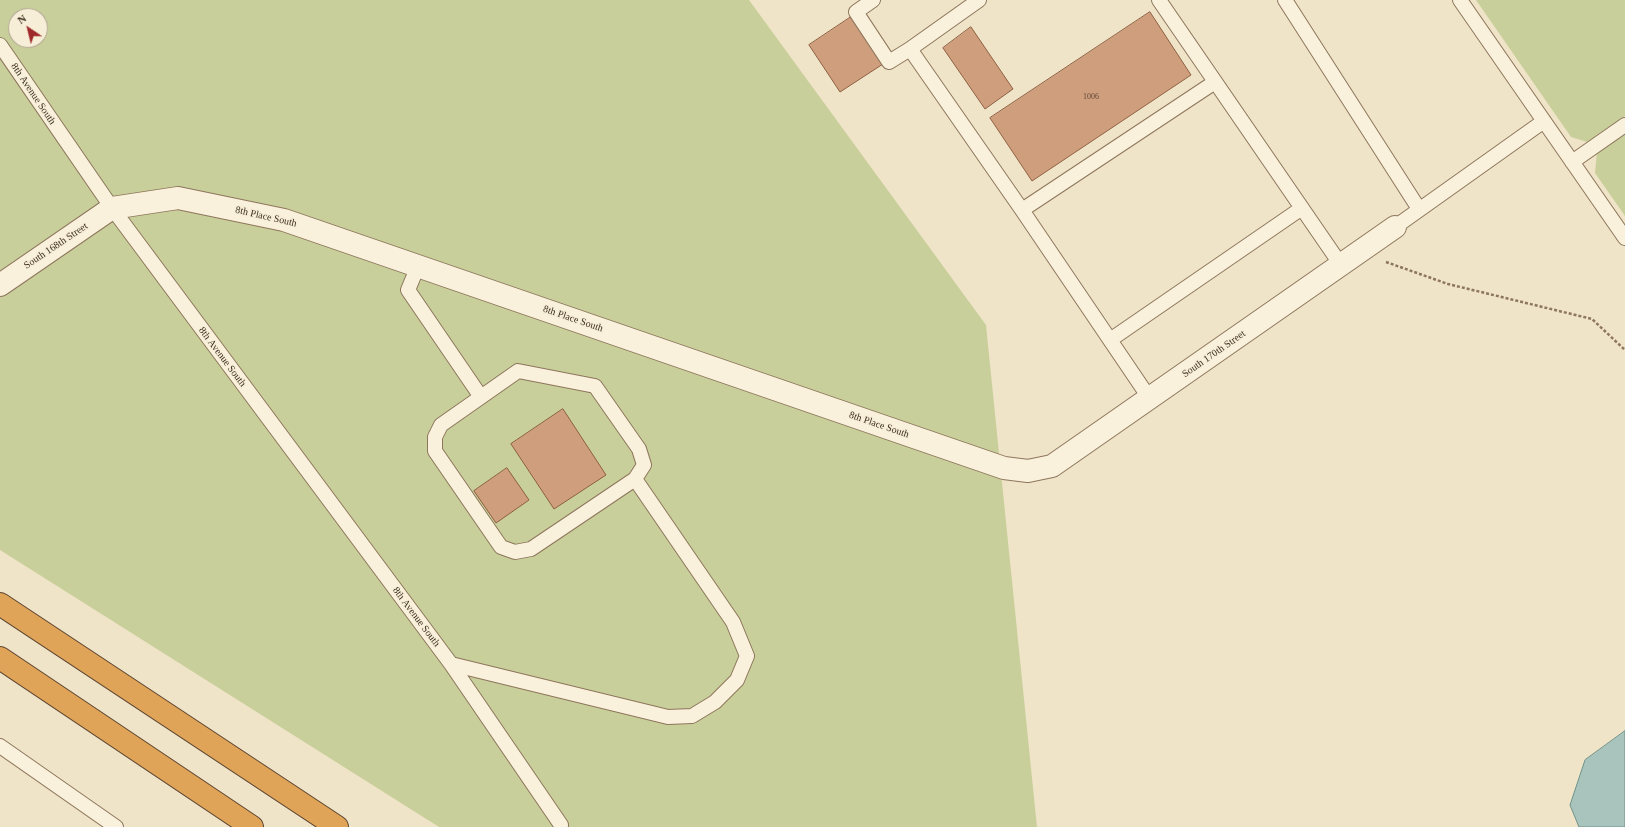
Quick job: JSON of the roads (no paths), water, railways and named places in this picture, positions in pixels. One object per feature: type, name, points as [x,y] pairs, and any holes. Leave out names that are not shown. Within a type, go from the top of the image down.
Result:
[{"type":"highway","points":[[0,604],[337,827]]},
{"type":"highway","points":[[0,658],[252,827]]},
{"type":"street","name":"8th Place South","points":[[112,208],[178,198],[284,220],[1004,468],[1028,471]]},
{"type":"street","name":"South 168th Street","points":[[0,285],[112,208]]},
{"type":"street","name":"South 170th Street","points":[[1028,471],[1052,466],[1395,227]]},
{"type":"lane","points":[[873,0],[856,12],[889,62],[910,49],[979,0]]},
{"type":"lane","points":[[1159,0],[1341,265]]},
{"type":"lane","points":[[1285,0],[1419,209]]},
{"type":"lane","points":[[1460,0],[1625,238]]},
{"type":"lane","name":"8th Avenue South","points":[[0,45],[112,208],[451,664],[561,825]]},
{"type":"lane","points":[[910,49],[1022,210],[1150,399]]},
{"type":"lane","points":[[1022,210],[1215,82]]},
{"type":"lane","points":[[1395,227],[1544,121]]},
{"type":"lane","points":[[1572,162],[1625,125]]},
{"type":"lane","points":[[1110,340],[1302,208]]},
{"type":"lane","points":[[418,266],[408,290],[481,397]]},
{"type":"lane","points":[[518,371],[595,386],[639,449],[644,465],[635,479],[531,549],[515,552],[501,547],[435,452],[435,437],[441,425],[518,371]]},
{"type":"lane","points":[[451,664],[668,718],[692,716],[715,702],[738,680],[747,656],[733,622],[635,479]]},
{"type":"lane","points":[[0,746],[116,827]]},
{"type":"water","points":[[1625,731],[1625,827],[1579,827],[1570,805],[1585,760]]}]
